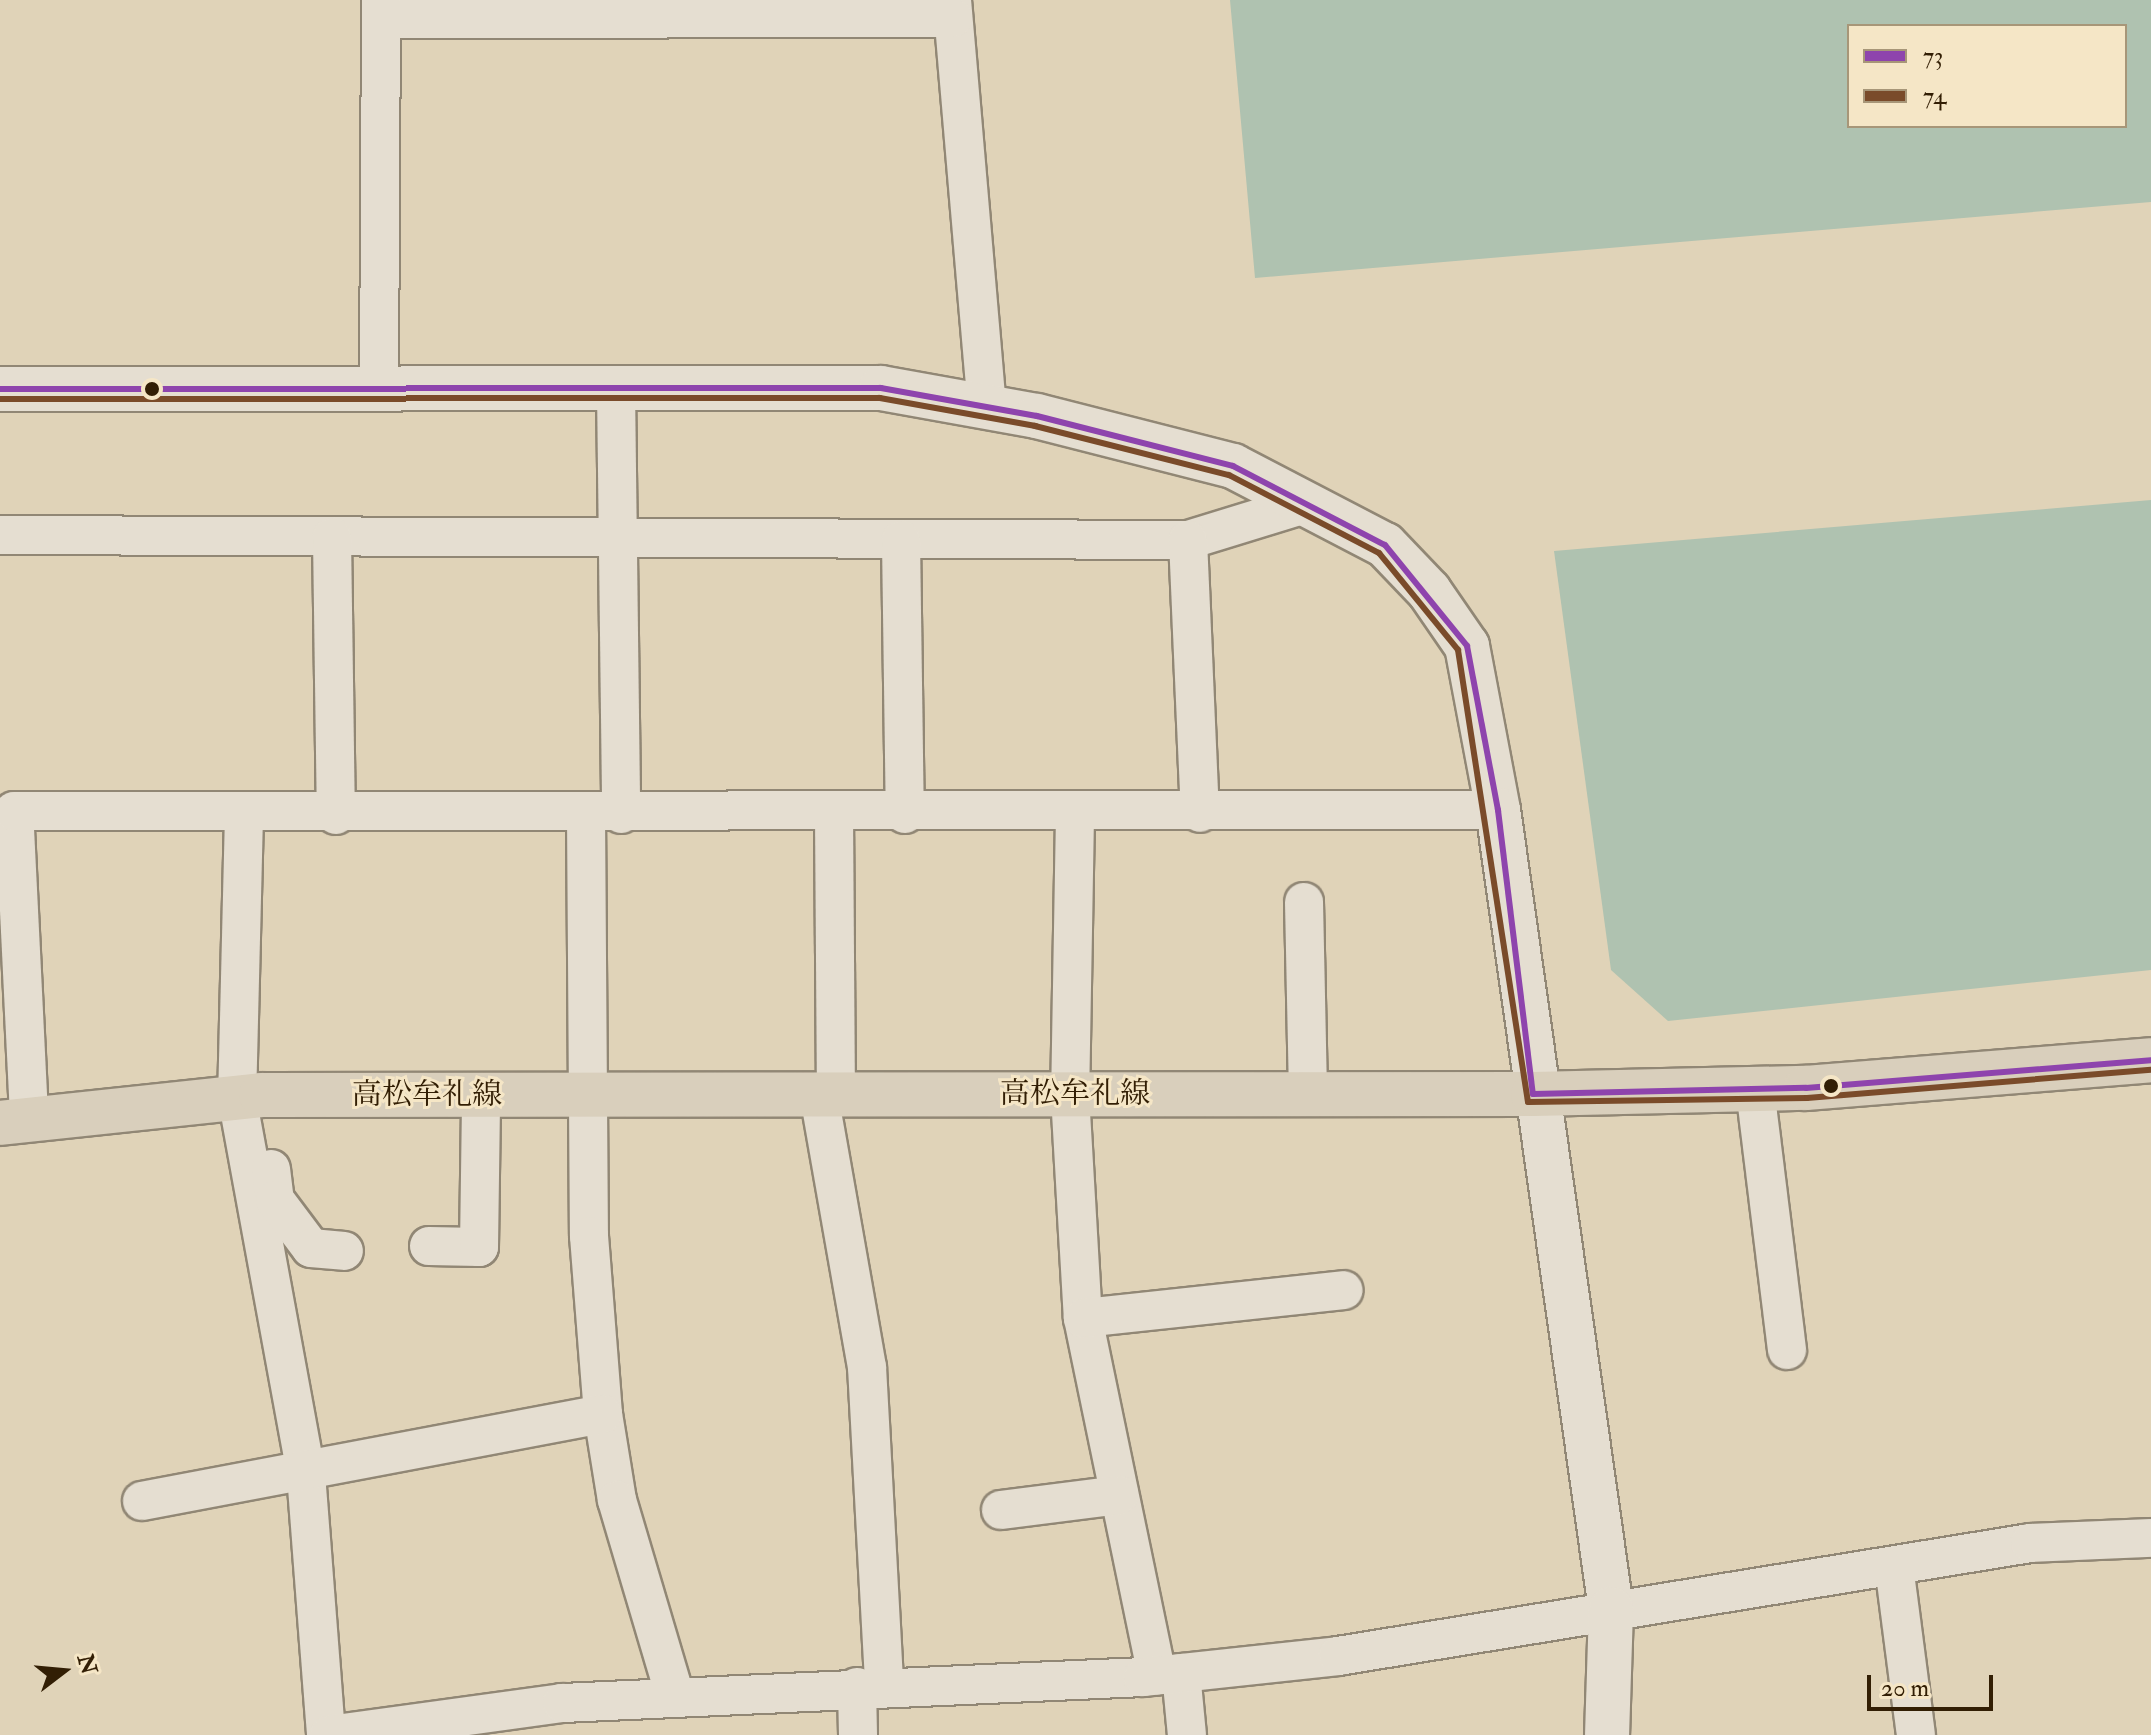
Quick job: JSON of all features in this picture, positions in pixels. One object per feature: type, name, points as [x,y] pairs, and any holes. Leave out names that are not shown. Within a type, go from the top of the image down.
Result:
[{"type":"main road","name":"高松牟礼線","points":[[14,1119],[249,1096],[1533,1094],[1755,1089],[2151,1060]]},
{"type":"street","points":[[379,387],[381,9],[952,9],[987,407]]},
{"type":"street","points":[[616,388],[622,538],[590,1095],[589,1236],[603,1414],[617,1500],[675,1696]]},
{"type":"street","points":[[0,389],[881,388],[987,407],[1233,466],[1385,545],[1467,646],[1498,810],[1533,1094],[1611,1609],[1607,1735]]},
{"type":"street","points":[[0,535],[1188,540],[1305,504]]},
{"type":"street","points":[[332,537],[336,815]]},
{"type":"street","points":[[901,540],[905,814]]},
{"type":"street","points":[[1188,540],[1200,813]]},
{"type":"street","points":[[14,1119],[7,811],[244,815],[1075,815],[1498,810]]},
{"type":"street","points":[[834,814],[828,1095],[867,1367],[871,1686],[858,1735]]},
{"type":"street","points":[[244,815],[249,1096],[306,1474],[328,1735],[435,1728],[675,1696],[1169,1674],[1338,1656],[2030,1543],[2151,1538]]},
{"type":"street","points":[[1075,815],[1070,1095],[1083,1318],[1119,1495],[1187,1735]]},
{"type":"street","points":[[1304,902],[1308,1094]]},
{"type":"street","points":[[1755,1089],[1787,1350]]},
{"type":"street","points":[[429,1246],[479,1247],[481,1095]]},
{"type":"street","points":[[249,1096],[275,1200],[311,1248],[344,1251]]},
{"type":"street","points":[[1083,1318],[1343,1290]]},
{"type":"street","points":[[142,1501],[306,1474],[603,1414]]},
{"type":"street","points":[[1001,1510],[1119,1495]]},
{"type":"street","points":[[1894,1566],[1916,1735]]},
{"type":"shaded area","points":[[1230,0],[2151,0],[2151,202],[1255,278]]},
{"type":"shaded area","points":[[2151,500],[2151,970],[1668,1021],[1611,970],[1554,551]]},
{"type":"transit line","name":"73","points":[[0,389],[881,388],[1037,416],[1233,466],[1385,545],[1467,646],[1498,810],[1533,1094],[1806,1088],[2151,1060]]},
{"type":"transit line","name":"74","points":[[0,399],[880,398],[1035,426],[1229,475],[1379,553],[1458,650],[1528,1102],[1807,1098],[2151,1070]]}]
